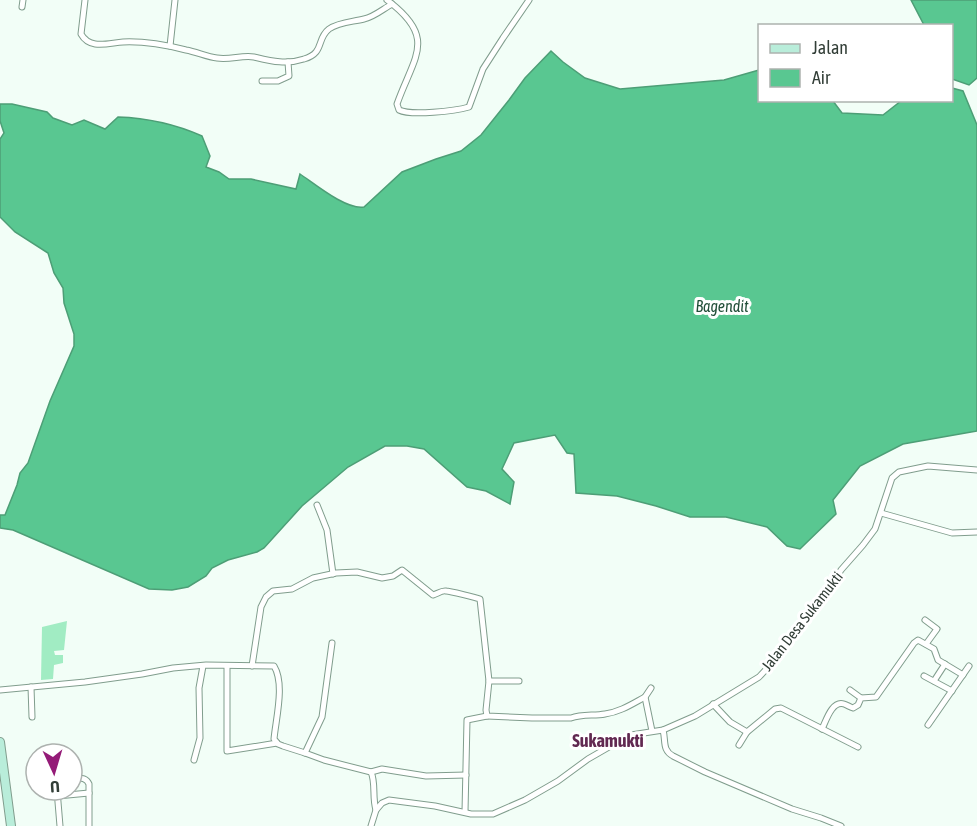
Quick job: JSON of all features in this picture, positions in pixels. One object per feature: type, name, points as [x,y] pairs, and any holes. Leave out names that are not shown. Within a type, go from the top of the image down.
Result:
[{"type":"main road","points":[[0,742],[10,826]]},
{"type":"street","points":[[86,0],[81,34],[90,42],[98,45],[131,42],[170,46],[219,59],[252,57],[274,62],[288,62],[312,56],[317,52],[325,33],[331,28],[366,19],[389,2],[409,19],[417,35],[417,51],[397,104],[399,110],[410,112],[469,107],[483,69],[529,0]]},
{"type":"street","points":[[170,46],[176,0]]},
{"type":"street","points":[[262,81],[278,81],[289,76],[288,62]]},
{"type":"street","name":"Jalan Desa Sukamukti","points":[[376,810],[382,803],[389,800],[482,815],[493,814],[558,781],[588,759],[631,735],[663,730],[695,716],[759,677],[771,664],[841,570],[875,529],[892,478],[899,472],[928,466],[977,470]]},
{"type":"street","points":[[317,505],[327,530],[333,574]]},
{"type":"street","points":[[880,513],[952,533],[977,532]]},
{"type":"street","points":[[252,666],[261,607],[266,597],[273,591],[292,589],[313,578],[333,574],[357,572],[382,578],[393,576],[402,570],[434,596],[446,591],[478,598],[481,602],[489,681],[487,716]]},
{"type":"street","points":[[925,620],[937,629],[926,644]]},
{"type":"street","points":[[849,690],[861,698],[876,697],[915,641],[918,640],[934,649],[938,660],[963,675]]},
{"type":"street","points":[[305,753],[322,717],[332,642]]},
{"type":"street","points":[[934,681],[945,664]]},
{"type":"street","points":[[194,760],[200,738],[199,688],[203,666]]},
{"type":"street","points":[[227,666],[227,751],[277,743]]},
{"type":"street","points":[[0,690],[104,679],[173,668],[274,666],[277,669],[279,685],[274,739],[281,746],[371,772],[382,770],[423,775],[466,775]]},
{"type":"street","points":[[928,725],[969,666]]},
{"type":"street","points":[[924,676],[952,691]]},
{"type":"street","points":[[489,681],[519,681]]},
{"type":"street","points":[[31,687],[33,717]]},
{"type":"street","points":[[465,812],[466,720],[487,716],[571,718],[606,714],[624,709],[645,697],[651,688]]},
{"type":"street","points":[[645,697],[652,731]]},
{"type":"street","points":[[822,729],[836,704],[844,704],[853,708],[858,705],[861,698]]},
{"type":"street","points":[[713,704],[730,722],[747,732]]},
{"type":"street","points":[[739,745],[747,732],[775,710],[782,708],[858,747]]},
{"type":"street","points":[[663,730],[664,747],[672,756],[792,809],[841,826]]},
{"type":"street","points":[[371,772],[374,777],[373,794],[376,810],[371,826]]},
{"type":"street","points":[[84,778],[90,783],[89,826]]},
{"type":"street","points":[[84,793],[89,793]]},
{"type":"street","points":[[58,802],[60,826]]},
{"type":"shaded area","points":[[67,621],[64,650],[54,651],[55,655],[63,655],[63,663],[54,665],[53,679],[41,680],[42,627]]},
{"type":"water","points":[[911,0],[977,0],[977,78],[969,85],[953,79],[953,24],[923,24]]},
{"type":"water","name":"Bagendit","points":[[551,51],[585,78],[620,89],[724,80],[758,70],[758,102],[834,102],[842,113],[883,115],[900,102],[953,102],[953,88],[963,91],[977,125],[977,431],[903,444],[860,466],[833,500],[836,514],[800,549],[787,546],[767,527],[726,517],[690,517],[617,496],[576,493],[574,454],[567,453],[555,435],[514,443],[502,469],[514,482],[510,504],[486,491],[467,487],[424,449],[385,446],[348,467],[302,506],[264,548],[228,560],[212,568],[206,576],[188,587],[172,590],[149,589],[13,530],[0,528],[0,515],[5,515],[20,473],[28,463],[50,401],[74,346],[74,334],[64,303],[63,288],[54,273],[48,253],[15,232],[0,217],[0,139],[4,133],[0,121],[0,104],[12,104],[47,112],[53,118],[72,125],[84,120],[105,129],[118,117],[151,120],[182,128],[202,136],[210,156],[206,167],[229,179],[251,179],[296,189],[300,174],[340,201],[364,207],[402,172],[461,151],[481,135],[525,78]]},
{"type":"district","name":"Sukamukti","points":[[608,740]]}]
